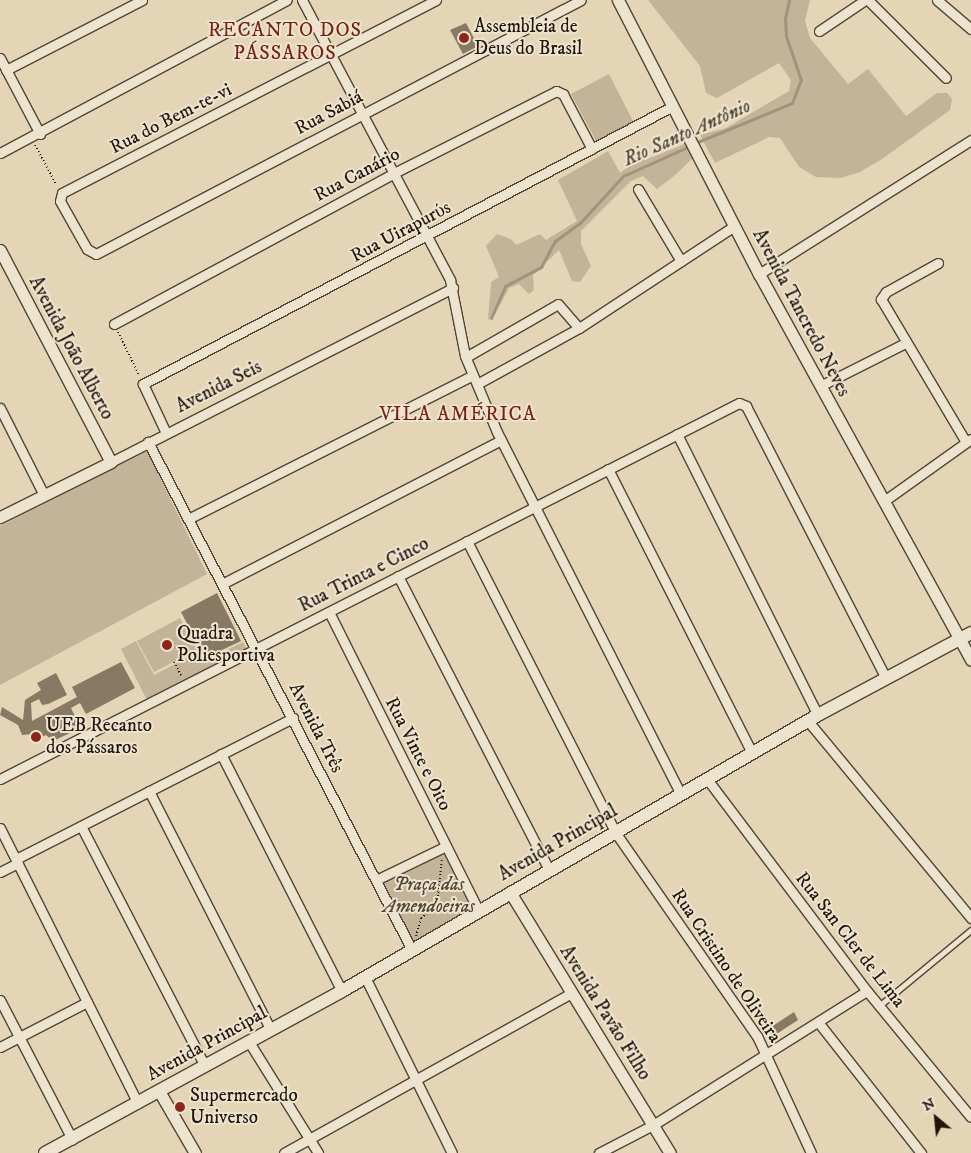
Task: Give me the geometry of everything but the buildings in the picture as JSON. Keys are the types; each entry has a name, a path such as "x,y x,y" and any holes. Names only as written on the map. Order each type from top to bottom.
{"main road":[{"name":"Avenida Principal","path":"45,1153 342,991 478,910 813,718 971,633"}],"street":[{"path":"6,70 142,0"},
{"path":"0,153 36,136 287,0"},
{"path":"302,0 428,237 453,288 466,357 501,440 681,794"},
{"name":"Rua do Bem-te-vi","path":"60,197 436,0"},
{"name":"Rua Sabiá","path":"60,197 91,253 581,0"},
{"name":"Avenida Tancredo Neves","path":"618,0 759,274 971,659"},
{"path":"818,31 866,0 946,78"},
{"path":"937,0 971,29"},
{"path":"0,58 36,136"},
{"name":"Rua Canário","path":"114,324 394,173 556,91 563,94 592,149"},
{"name":"Rua Uirapurύs","path":"143,384 428,237 673,106"},
{"path":"759,274 971,140"},
{"path":"638,189 681,261"},
{"path":"477,384 579,328 734,226"},
{"name":"Avenida João Alberto","path":"0,250 111,462"},
{"path":"884,501 969,441 905,343 882,296 938,263"},
{"name":"Avenida Seis","path":"0,518 453,288"},
{"path":"466,357 558,304 579,328"},
{"path":"820,386 905,343"},
{"path":"188,519 473,375"},
{"path":"143,384 166,433"},
{"name":"Rua Trinta e Cinco","path":"0,780 736,404 744,404 886,678"},
{"path":"0,408 44,495"},
{"path":"677,434 813,718 971,918"},
{"path":"222,584 501,440"},
{"name":"Avenida Três","path":"148,442 412,950"},
{"path":"608,469 752,753"},
{"name":"Rua Cristino de Oliveira","path":"467,541 615,832 757,1036 811,1153"},
{"path":"398,576 549,870"},
{"name":"Rua Vinte e Oito","path":"329,612 444,850 478,910"},
{"path":"0,872 81,826 293,718"},
{"path":"221,754 342,991"},
{"name":"Rua San Cler de Lima","path":"707,779 867,991 971,1117"},
{"path":"149,791 271,1030"},
{"path":"81,826 205,1066"},
{"path":"0,828 138,1103"},
{"path":"376,880 444,850"},
{"name":"Avenida Pavão Filho","path":"510,892 670,1153"},
{"path":"365,977 452,1153"},
{"path":"599,1153 653,1125 867,991"},
{"path":"284,1153 572,993"},
{"path":"0,1000 72,1139"},
{"path":"0,1047 87,1002"},
{"path":"818,1022 921,1153"},
{"path":"249,1042 318,1153"},
{"path":"159,1091 195,1153"}],"lane":[{"path":"879,1006 971,930"}],"path":[{"path":"36,136 60,197"},
{"path":"114,324 143,384"},
{"path":"174,662 186,684"},
{"path":"435,858 444,850"},
{"path":"444,850 448,862"},
{"path":"412,950 421,918 433,905 444,850"},
{"path":"395,905 392,896 403,904 415,902 478,910"}],"green space":[{"path":"648,0 810,0 805,21 810,38 848,84 868,69 906,116 937,93 947,93 952,99 950,110 882,159 860,172 841,178 816,177 799,167 780,138 769,137 715,163 700,135 726,128 789,91 791,80 779,63 717,98 706,93 700,66"},
{"path":"609,74 634,123 596,141 571,94"},
{"path":"687,143 695,156 674,176 657,189 643,176 631,181 581,231 581,244 591,266 580,282 572,281 559,250 533,275 534,290 529,294 519,284 509,288 494,316 488,320 491,282 499,277 486,246 497,234 511,239 516,245 540,234 546,240 577,221 558,180 608,151 620,173 641,157 645,160"},
{"path":"147,451 207,574 0,685 0,526"},
{"name":"Quadra Poliesportiva","path":"180,618 197,650 154,672 137,641"},
{"path":"136,641 154,675 200,651 205,661 243,642 246,648 147,700 121,649"},
{"name":"Praça das Amendoeiras","path":"445,847 477,910 412,948 377,881"}],"waterway":[{"name":"Rio Santo Antônio","path":"695,143 792,103 801,80 786,36 785,18 789,0"},
{"name":"Rio Santo Antônio","path":"491,318 505,286 541,267 555,241 580,223 623,176 690,146"}],"place":[{"name":"Assembleia de Deus do Brasil","path":"464,38"},
{"name":"Quadra Poliesportiva","path":"167,645"},
{"name":"UEB Recanto dos Pássaros","path":"36,737"},
{"name":"Supermercado Universo","path":"180,1107"}],"district":[{"name":"RECANTO DOS PÁSSAROS","path":"285,42"},
{"name":"VILA AMÉRICA","path":"458,414"}]}
